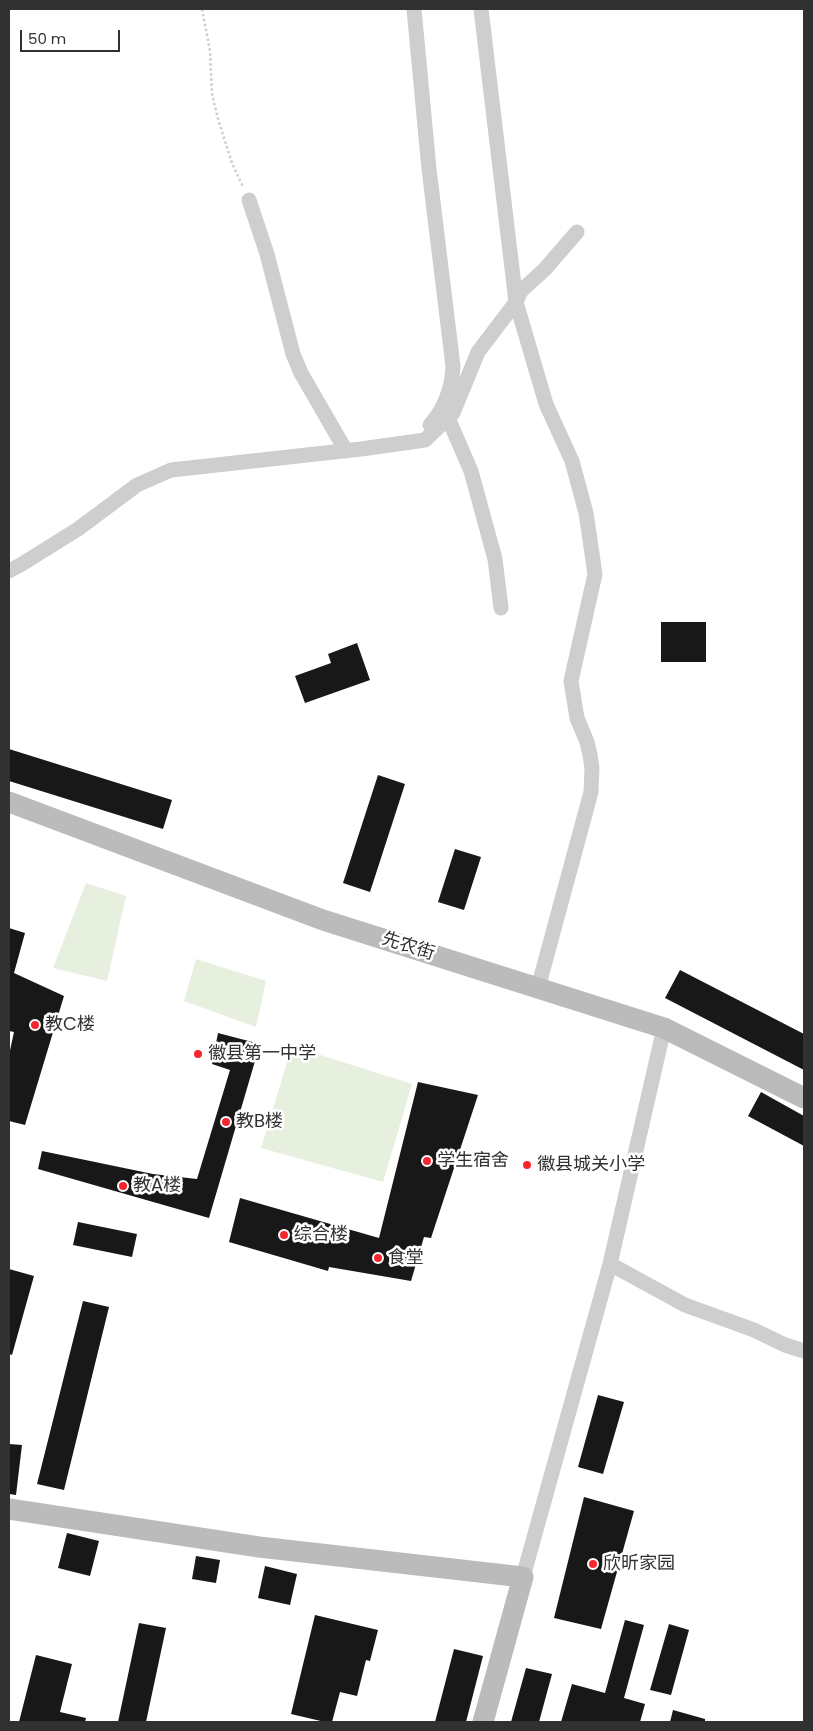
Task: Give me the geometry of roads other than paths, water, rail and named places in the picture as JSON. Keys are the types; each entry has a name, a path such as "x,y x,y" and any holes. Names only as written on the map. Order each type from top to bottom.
{"main road":[{"name":"先农街","path":"9,802 323,920 664,1028 804,1098"},
{"path":"9,1509 259,1547 523,1577 483,1722"}],"street":[{"path":"414,9 429,169 453,366 451,383 446,399 442,409 428,427 425,440"},
{"path":"481,9 516,302 546,404 572,461 586,513 595,574 571,681 576,718 587,742 590,755 591,792 538,988"},
{"path":"249,200 267,254 293,354 301,373 346,451"},
{"path":"9,571 78,529 137,486 171,470 346,451 425,440 453,413 478,352 516,302 521,292 545,269 577,232"},
{"path":"448,418 473,480 495,559 501,608"},
{"path":"523,1577 610,1264 664,1028"},
{"path":"610,1264 685,1305 754,1330 784,1345 804,1351"}],"place":[{"name":"教C楼","path":"35,1025"},
{"name":"徽县第一中学","path":"198,1054"},
{"name":"教B楼","path":"226,1122"},
{"name":"学生宿舍","path":"427,1161"},
{"name":"徽县城关小学","path":"527,1165"},
{"name":"教A楼","path":"123,1186"},
{"name":"综合楼","path":"284,1235"},
{"name":"食堂","path":"378,1258"},
{"name":"欣昕家园","path":"593,1564"}]}
